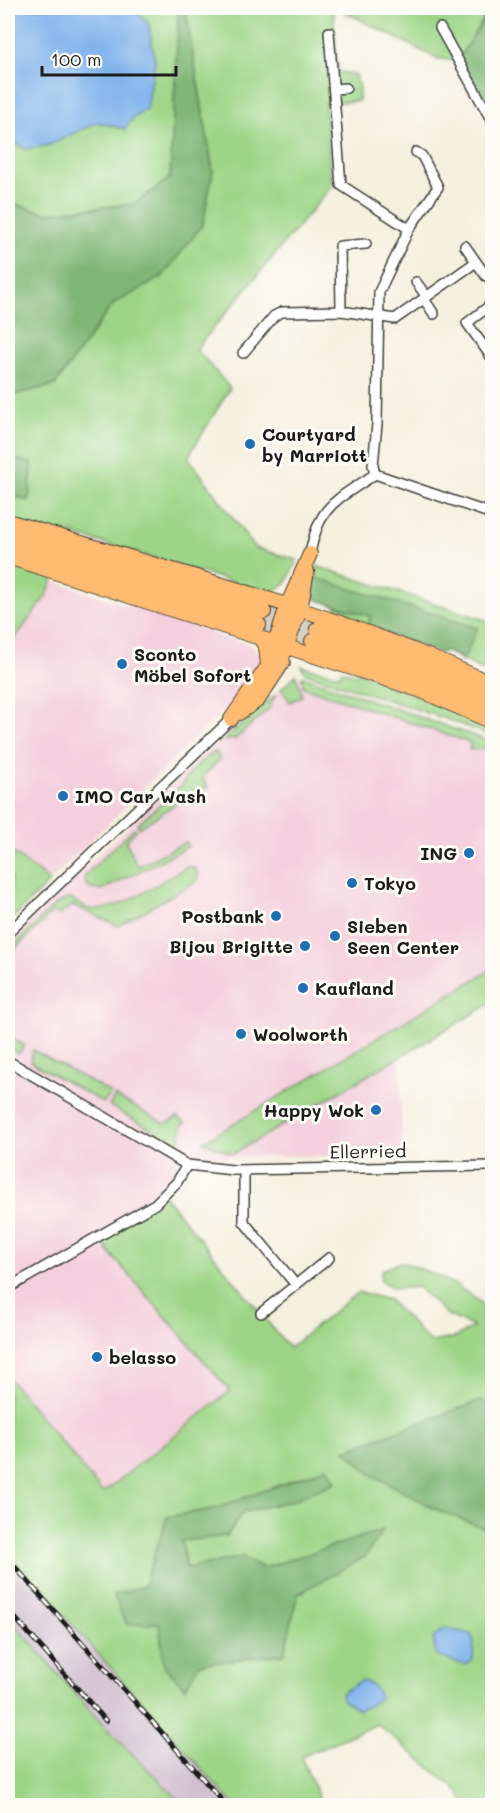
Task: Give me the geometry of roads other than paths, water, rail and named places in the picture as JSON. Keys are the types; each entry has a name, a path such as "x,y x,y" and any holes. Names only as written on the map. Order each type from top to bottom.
{"highway":[{"path":"8,521 264,619"},
{"path":"8,531 264,619"},
{"path":"8,545 264,619"},
{"path":"273,667 310,554"},
{"path":"8,557 264,619 289,621 314,614 436,658 492,684"},
{"path":"273,667 266,647 264,619 281,601 289,621 310,641 492,722"},
{"path":"310,641 376,662 492,708"},
{"path":"231,719 273,667 310,641 383,651 492,694"}],"street":[{"path":"440,28 492,122"},
{"path":"328,32 341,185 409,229"},
{"path":"334,89 346,88"},
{"path":"375,474 373,465 377,424 379,292 409,229 438,187 422,156 416,152"},
{"path":"341,311 340,246 366,244"},
{"path":"465,246 486,276"},
{"path":"243,353 274,316 282,312 341,311 395,319 476,262"},
{"path":"417,282 434,314"},
{"path":"492,304 467,323 492,358"},
{"path":"375,474 492,514"},
{"path":"310,554 315,528 322,514 331,504 375,474"},
{"path":"8,933 231,719"},
{"name":"Ellerried","path":"8,1061 187,1165 244,1170 492,1166"},
{"path":"8,1288 155,1203 177,1182 187,1165"},
{"path":"244,1170 244,1222 296,1285"},
{"path":"261,1313 329,1258"}],"water":[{"path":"8,8 133,8 148,22 155,61 147,109 133,118 125,129 98,122 49,145 26,149 8,139"},
{"path":"445,1628 470,1634 474,1640 473,1660 465,1665 436,1656 433,1638"},
{"path":"362,1680 374,1686 380,1697 369,1706 358,1710 343,1700 341,1693"}],"tunnel":[{"path":"264,612 317,629"},
{"path":"259,625 312,641"}],"railway":[{"path":"8,1559 227,1806"},
{"path":"8,1610 106,1721"}],"place":[{"name":"Courtyard by Marriott","path":"250,444"},
{"name":"Sconto Möbel Sofort","path":"122,664"},
{"name":"IMO Car Wash","path":"63,796"},
{"name":"ING","path":"469,853"},
{"name":"Tokyo","path":"352,883"},
{"name":"Postbank","path":"276,916"},
{"name":"Sieben Seen Center","path":"335,936"},
{"name":"Bijou Brigitte","path":"305,946"},
{"name":"Kaufland","path":"303,988"},
{"name":"Woolworth","path":"241,1034"},
{"name":"Happy Wok","path":"376,1110"},
{"name":"belasso","path":"97,1357"}]}
